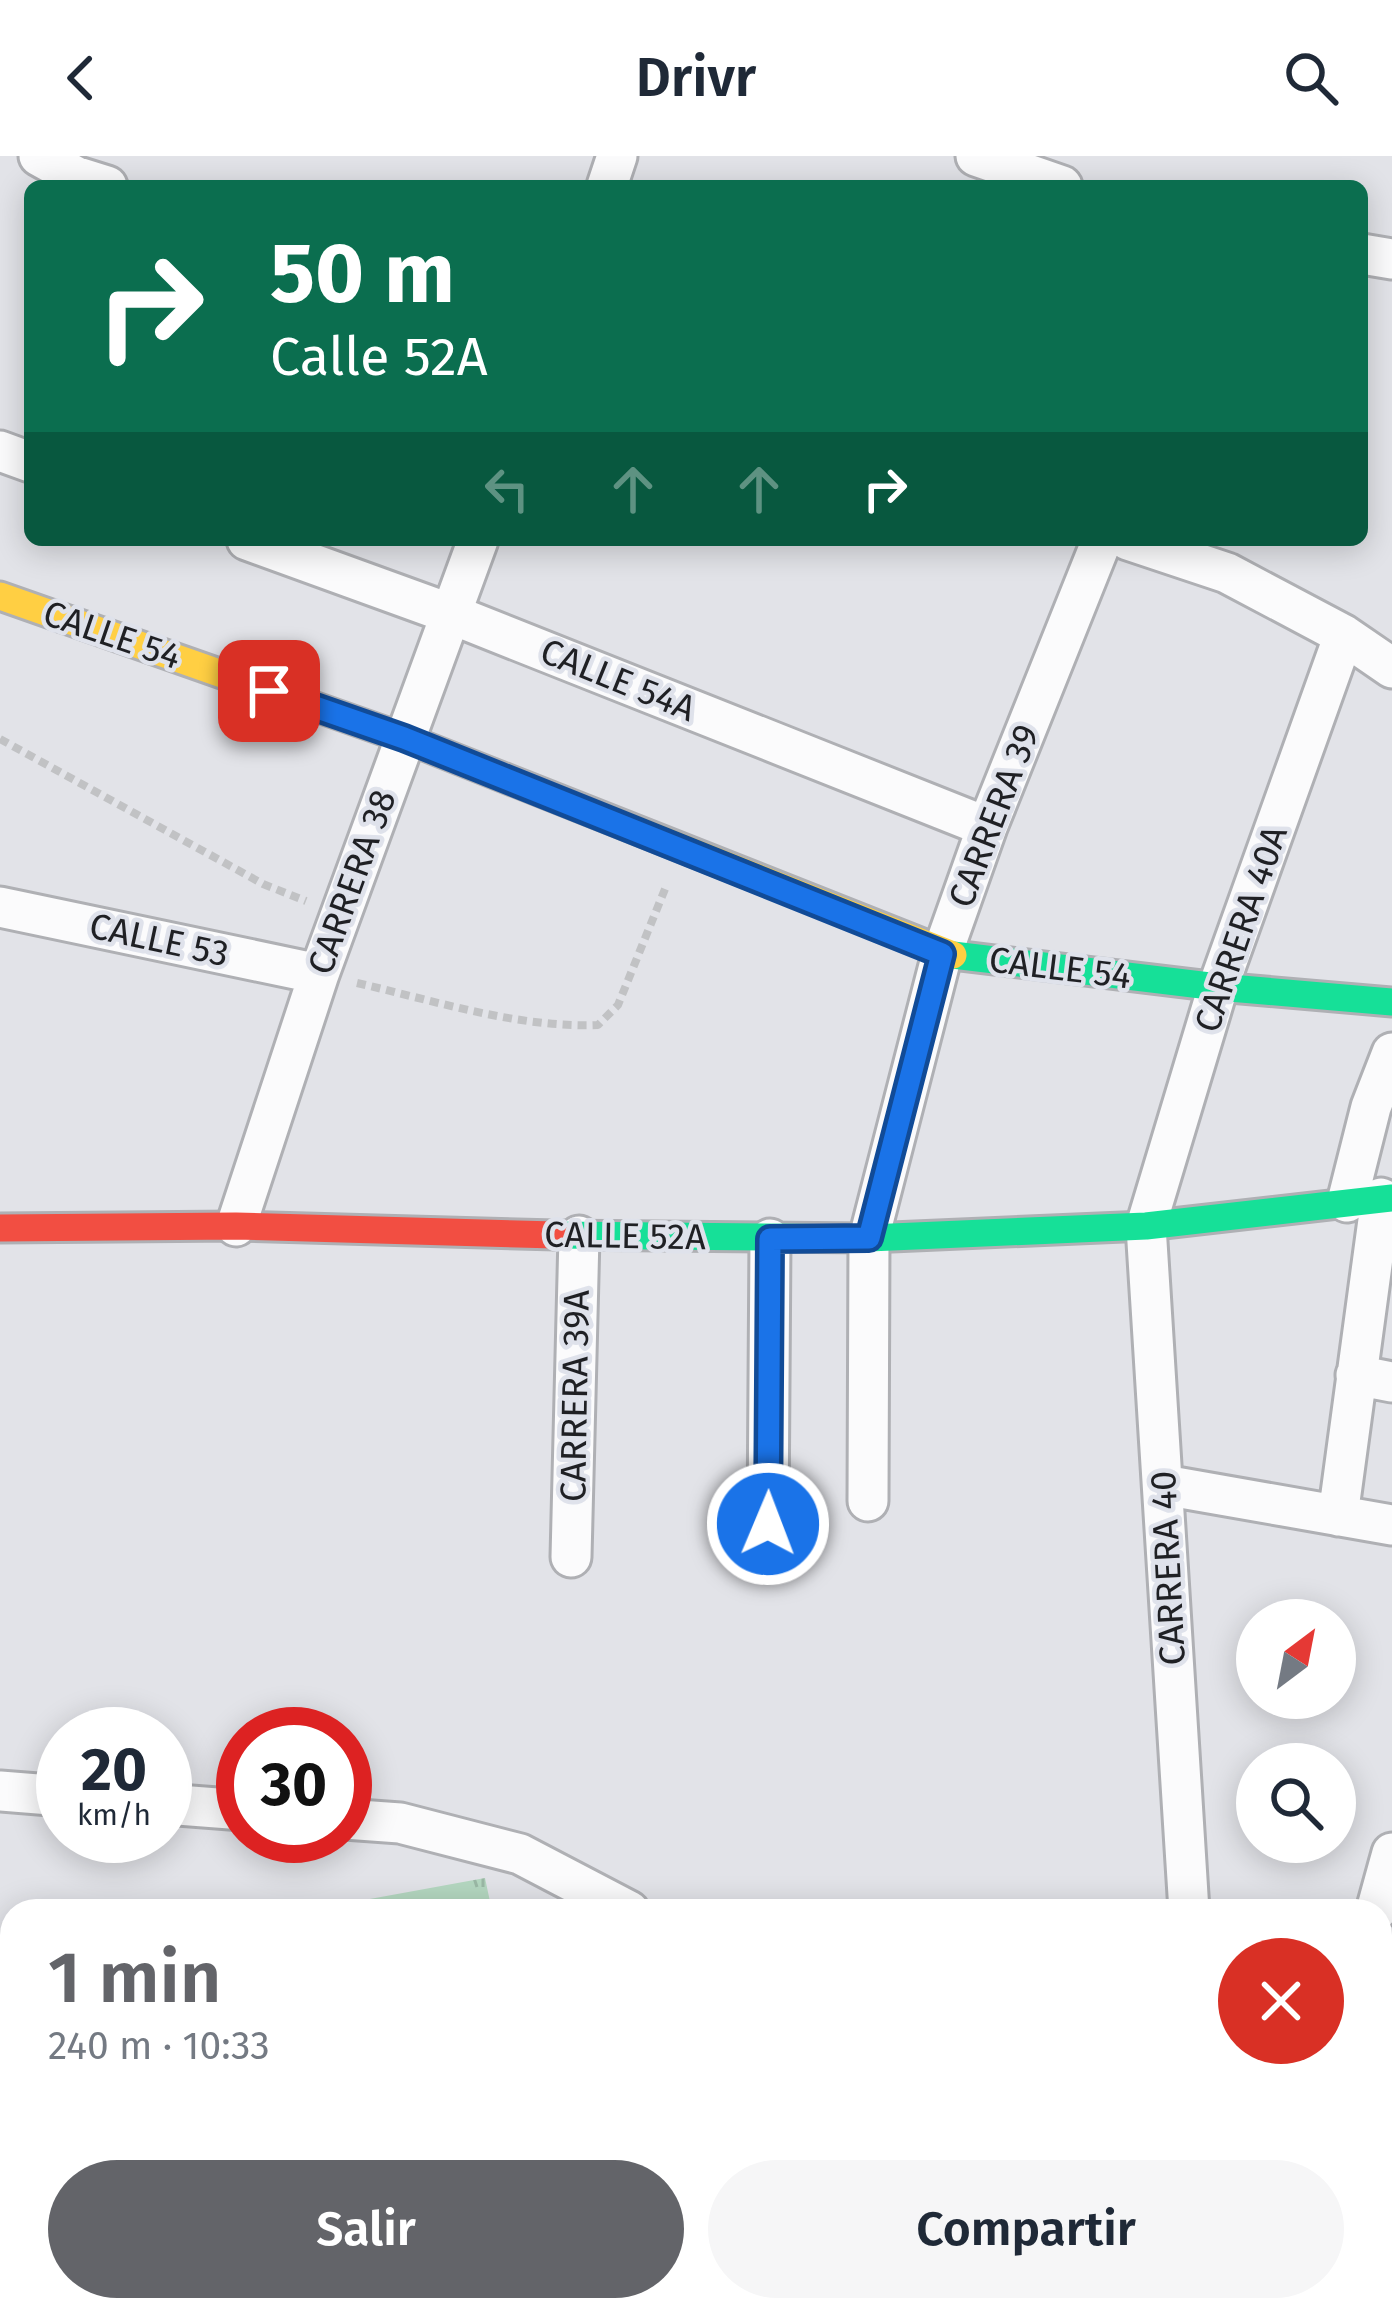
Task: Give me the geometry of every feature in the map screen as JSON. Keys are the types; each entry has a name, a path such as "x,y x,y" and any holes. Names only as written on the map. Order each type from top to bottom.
{"street":[{"path":"39,156 88,180"},
{"path":"976,156 1045,180"},
{"name":"CALLE 54A","path":"264,546 451,614 987,827"},
{"name":"CARRERA 38","path":"236,1226 319,974 476,546"},
{"name":"CARRERA 39","path":"869,1238 942,954 987,827 1100,546"},
{"path":"1146,546 1227,573 1344,635 1392,668"},
{"name":"CALLE 54","path":"0,596 404,738 942,954 1392,1002"},
{"name":"CARRERA 40A","path":"1146,1226 1218,987 1344,635"},
{"name":"CALLE 53","path":"0,907 319,974"},
{"path":"1337,1516 1374,1378 1372,1108 1392,1053"},
{"name":"CALLE 52A","path":"0,1228 236,1226 869,1238 1146,1226 1373,1199"},
{"name":"CARRERA 40","path":"1146,1226 1188,1899"},
{"name":"CARRERA 39A","path":"571,1557 579,1236"},
{"path":"868,1501 869,1238"},
{"path":"768,1524 770,1239"},
{"path":"1164,1485 1392,1525"},
{"path":"0,1791 36,1794"},
{"path":"372,1821 400,1823 520,1854 606,1899"},
{"path":"1379,1899 1392,1853"}],"path":[{"path":"0,739 263,884 340,915"},
{"path":"319,974 524,1021 598,1024 618,1005 680,848"}],"green space":[{"path":"485,1878 489,1899 370,1899"}],"traffic: fast":[{"path":"953,955 1218,987 1392,1002"},
{"path":"556,1235 869,1238 1146,1226 1392,1198"}],"traffic: slow":[{"path":"0,596 404,738 953,955"}],"traffic: jam":[{"path":"0,1228 236,1226 556,1235"}],"route":[{"path":"269,691 404,738 942,954 869,1238 770,1239 768,1524"}]}
